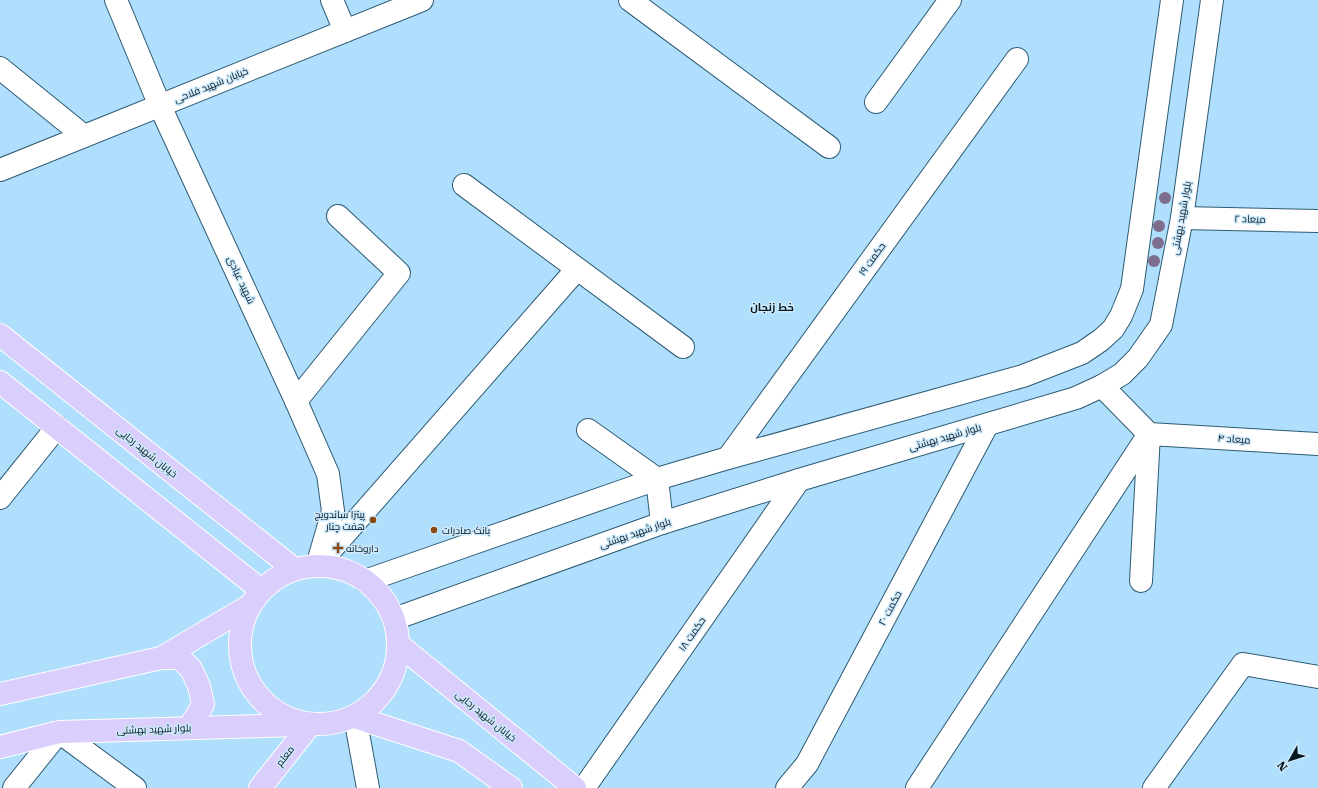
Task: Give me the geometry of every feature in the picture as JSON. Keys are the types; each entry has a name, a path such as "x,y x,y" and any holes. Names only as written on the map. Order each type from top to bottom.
{"main road":[{"name":"خیابان شهید رجایی","path":"0,335 294,569"},
{"path":"0,382 57,427 255,598"},
{"path":"160,658 255,598 276,578 294,569 317,566 342,569 365,581 382,598 394,619"},
{"path":"255,598 240,630 240,657 248,682 263,703 285,718 310,725"},
{"name":"بلوار شهید بهشتی","path":"0,747 59,732 333,724 355,717 373,704 387,687 396,666 398,644 394,619"},
{"name":"خیابان شهید رجایی","path":"398,644 575,788"},
{"path":"4,688 160,658 180,658 191,669 199,686 203,704 188,728"},
{"path":"355,717 459,751 511,788"},
{"name":"معلم","path":"260,788 310,725"}],"street":[{"name":"شهید عبادی","path":"116,0 160,106 296,401 328,474 333,511 317,566"},
{"path":"332,0 345,31"},
{"name":"خیابان شهید فلاحی","path":"0,170 422,0"},
{"path":"630,0 829,147"},
{"path":"876,102 950,0"},
{"path":"365,581 657,479 1023,376 1082,353 1101,340 1113,329 1121,316 1132,289 1172,0"},
{"name":"بلوار شهید بهشتی","path":"394,619 662,523 799,480 1076,398 1102,386 1122,374 1138,358 1161,325 1182,218 1212,0"},
{"name":"حکمت ۱۹","path":"728,458 1017,59"},
{"path":"0,68 84,136"},
{"path":"464,185 683,347"},
{"path":"296,401 399,273 338,216"},
{"name":"میعاد ۲","path":"1182,218 1318,221"},
{"path":"317,566 577,269"},
{"path":"1102,386 1149,434 1141,581"},
{"name":"حکمت ۲۰","path":"788,788 807,764 987,425"},
{"path":"0,498 57,427"},
{"path":"588,430 657,479 662,523"},
{"path":"917,788 1149,434"},
{"name":"میعاد ۴","path":"1149,434 1318,444"},
{"name":"حکمت ۱۸","path":"584,788 799,480"},
{"path":"1154,788 1243,664 1318,677"},
{"path":"355,717 368,788"},
{"path":"14,788 59,732 135,788"}],"place":[{"name":"پیتزا ساندویچ هفت چنار","path":"373,520"},
{"name":"بانک صادرات","path":"434,530"},
{"name":"داروخانه","path":"338,548"}],"district":[{"name":"خط زنجان","path":"772,307"}]}
